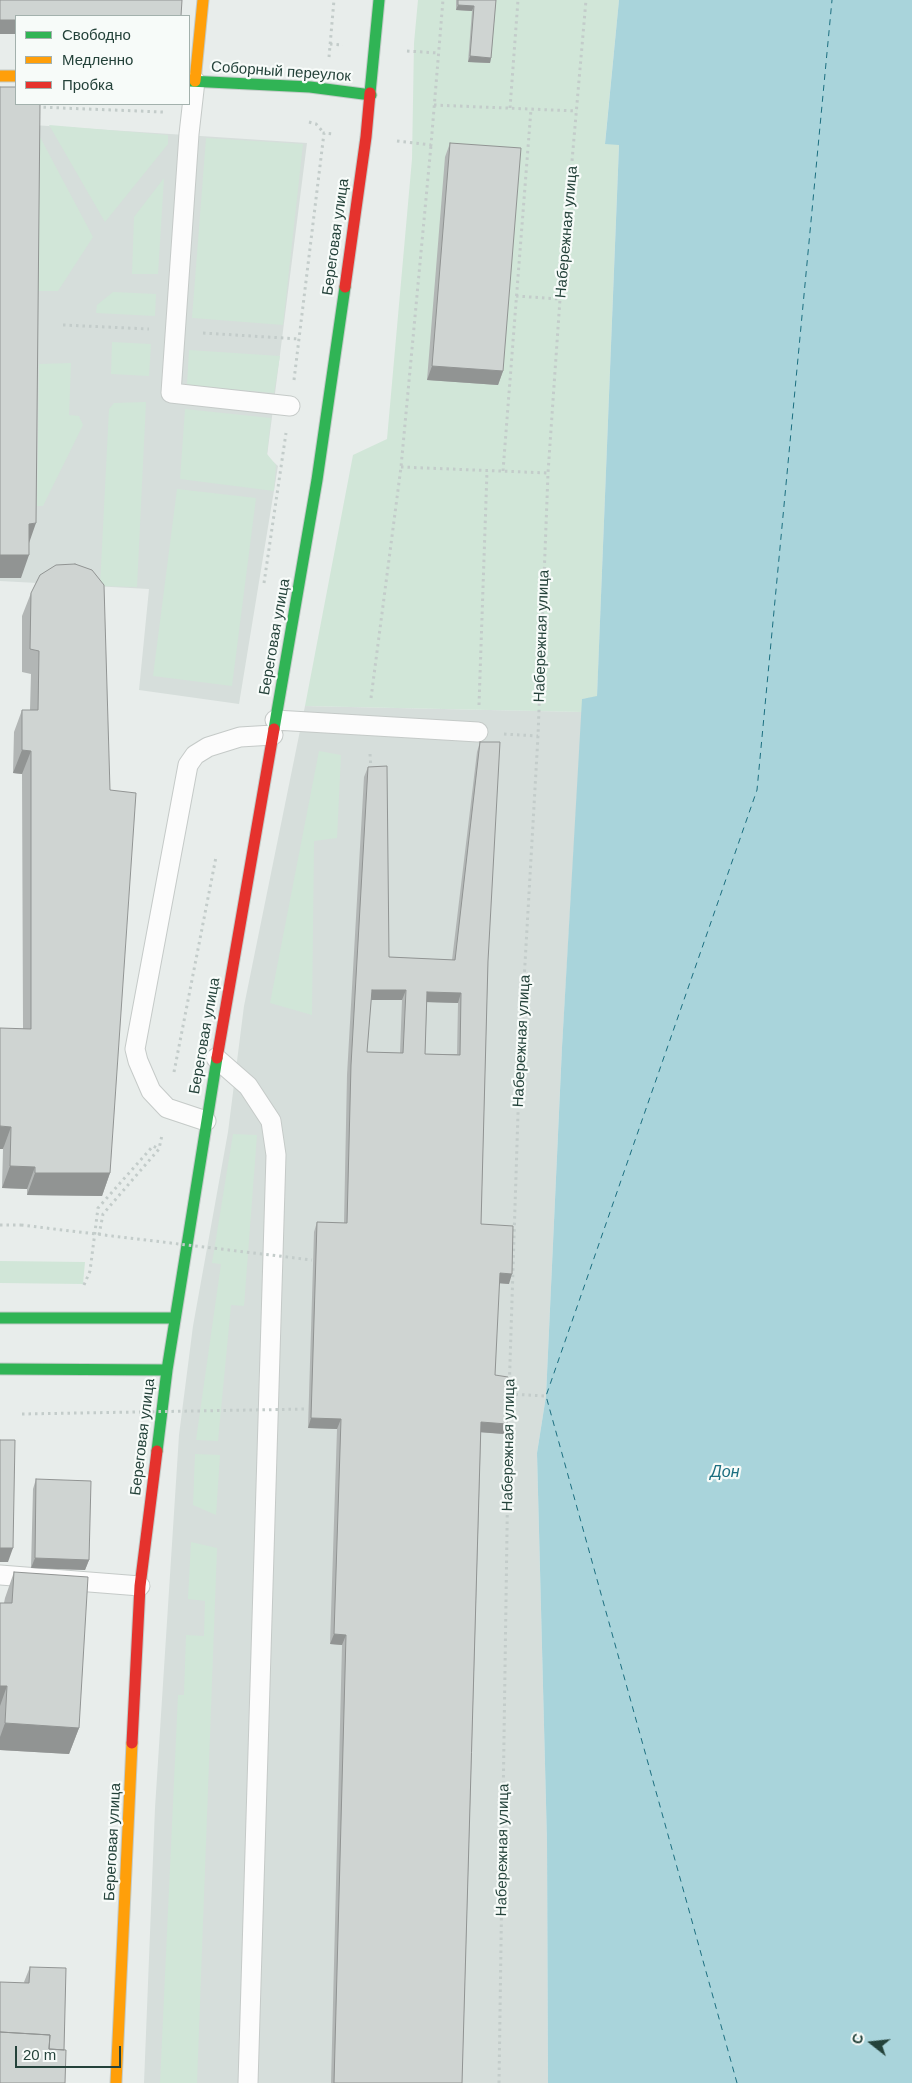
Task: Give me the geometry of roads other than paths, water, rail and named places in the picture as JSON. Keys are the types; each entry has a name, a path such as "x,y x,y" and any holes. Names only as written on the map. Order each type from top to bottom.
{"street":[{"path":"192,81 203,0"},
{"name":"Береговая улица","path":"116,2083 140,1586 167,1370 216,1058 317,480 366,137 379,0"},
{"path":"0,76 15,76"},
{"name":"Соборный переулок","path":"192,81 310,87 371,95"},
{"path":"0,1318 174,1318"},
{"path":"0,1369 167,1370"}],"lane":[{"path":"192,81 171,393 290,406"},
{"path":"206,1121 167,1108 151,1091 138,1062 135,1049 188,766 195,755 208,747 274,728 367,726 478,732"},
{"path":"216,1058 248,1086 271,1121 276,1156 248,2083"},
{"path":"0,1575 140,1586"}],"water":[{"name":"Дон","path":"619,0 912,0 912,2083 548,2083 547,1842 537,1453 546,1396 562,1047 582,699 597,696 619,145 605,144"}]}
